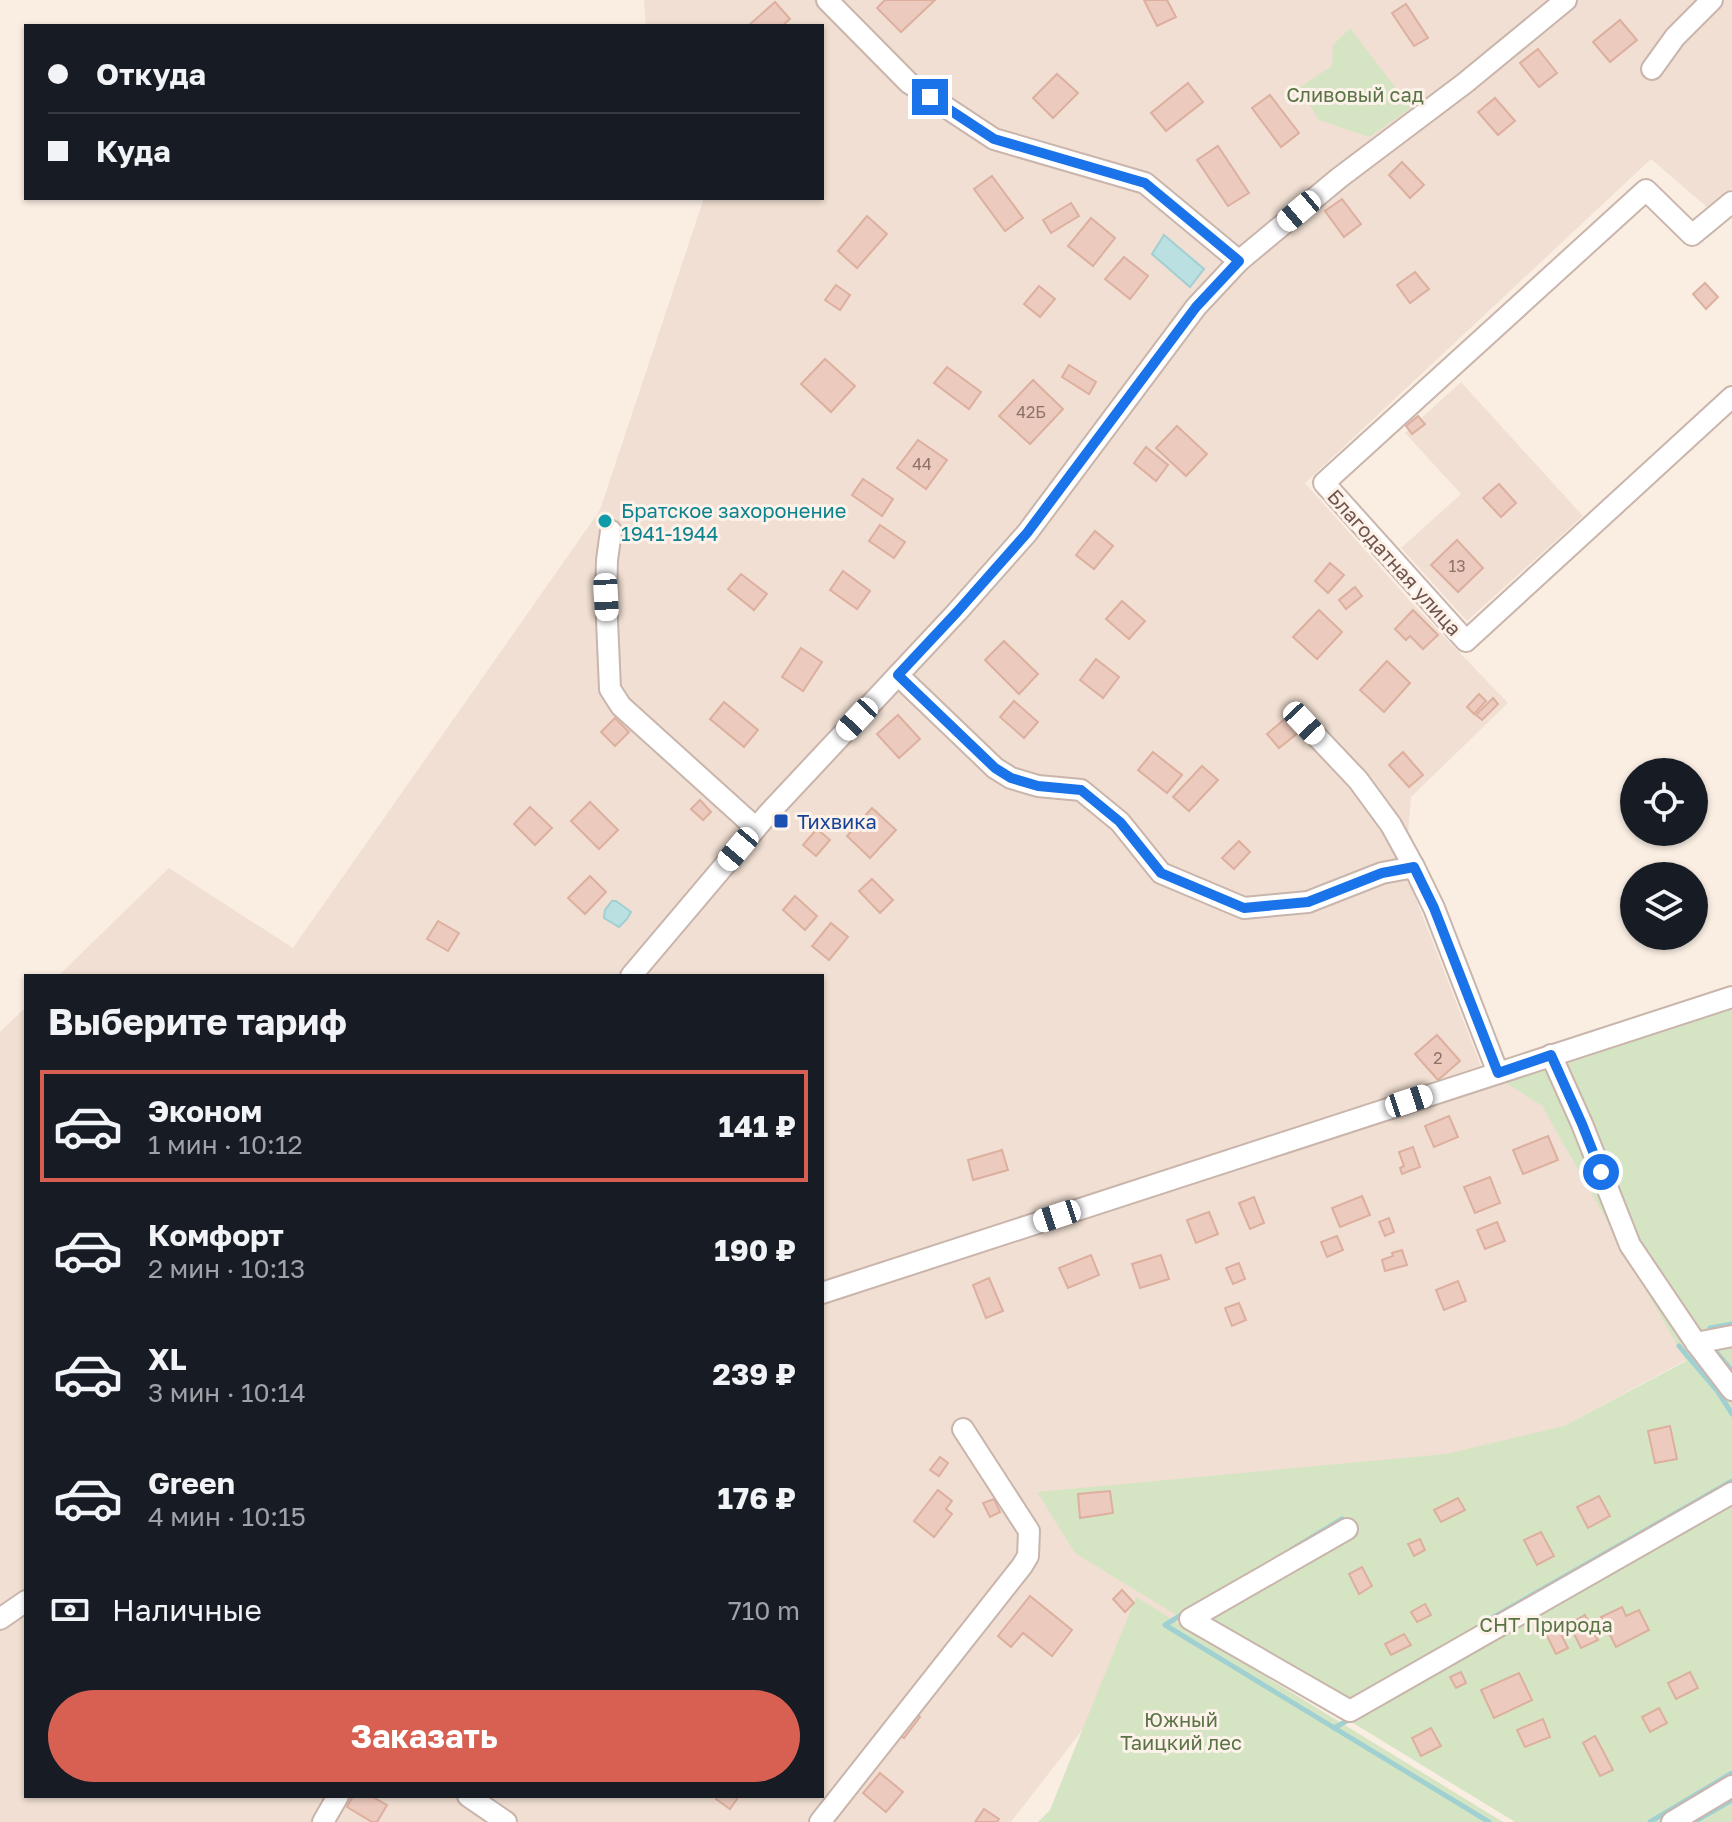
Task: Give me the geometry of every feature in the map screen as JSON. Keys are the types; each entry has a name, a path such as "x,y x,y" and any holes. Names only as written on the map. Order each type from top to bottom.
{"street":[{"path":"827,0 909,83 994,139 1145,183 1239,261"},
{"path":"633,974 756,828 1027,533 1196,307 1239,261 1339,178 1465,83 1566,0"},
{"path":"1652,69 1675,37 1712,0"},
{"name":"Благодатная улица","path":"1732,202 1692,235 1646,190 1324,483 1466,641 1732,397"},
{"path":"611,531 606,597 610,689 621,706 756,828"},
{"path":"898,675 995,768 1011,778 1038,786 1081,790 1120,822 1161,873 1244,908 1308,902 1382,873 1414,867"},
{"path":"1304,723 1358,780 1391,825 1434,908 1498,1073"},
{"path":"824,1292 1732,997"},
{"path":"1551,1055 1630,1245 1696,1343 1732,1390"},
{"path":"1696,1343 1732,1336"},
{"path":"820,1822 1028,1556 1029,1531 963,1429"},
{"path":"1347,1529 1190,1619 1350,1711 1732,1493"},
{"path":"0,1619 24,1602"},
{"path":"1672,1822 1732,1786"},
{"path":"323,1822 337,1798"},
{"path":"471,1798 506,1822"}],"shaded area":[{"path":"644,0 1732,0 1732,188 1708,208 1651,159 1305,483 1413,604 1508,703 1411,797 1405,871 1481,1066 1542,1106 1686,1360 1564,1426 1249,1614 1152,1640 1011,1822 0,1822 0,1032 24,1009 24,1798 824,1798 824,974 60,974 169,868 293,948 600,510 703,200 824,200 824,24 646,24"},
{"path":"1461,382 1583,516 1467,621 1401,548 1461,494 1405,433"}],"green space":[{"name":"Сливовый сад","path":"1350,28 1411,108 1369,137 1319,120 1299,88 1332,66 1333,45"},
{"name":"СНТ Природа","path":"1732,994 1732,1822 1515,1822 1075,1553 1037,1492 1446,1454 1564,1426 1686,1361 1542,1106 1481,1067"},
{"name":"Южный Таицкий лес","path":"1136,1597 1503,1822 1038,1822 1050,1810"}],"water":[{"path":"1164,235 1204,269 1190,287 1152,254"},
{"path":"612,901 631,912 619,927 604,918 605,910"}],"building":[{"path":"885,0 935,0 901,32 877,8"},
{"path":"1144,0 1167,0 1176,17 1157,26"},
{"path":"775,2 790,19 784,24 750,24"},
{"path":"1406,4 1428,38 1414,46 1392,13"},
{"path":"1620,20 1637,40 1610,62 1593,42"},
{"path":"1538,49 1557,73 1539,87 1520,63"},
{"path":"1057,74 1078,93 1053,118 1033,98"},
{"path":"1188,83 1203,102 1166,131 1151,113"},
{"path":"1270,95 1299,133 1281,147 1252,108"},
{"path":"1495,98 1515,121 1498,135 1478,112"},
{"path":"1218,146 1249,193 1228,206 1197,160"},
{"path":"1402,162 1424,185 1410,198 1389,175"},
{"path":"992,176 1023,218 1005,231 974,189"},
{"path":"1342,199 1361,224 1344,237 1325,211"},
{"path":"1071,203 1079,216 1051,233 1043,220"},
{"path":"867,216 887,234 857,268 838,251"},
{"path":"1091,218 1115,238 1093,266 1068,246"},
{"path":"1124,257 1148,276 1130,299 1105,279"},
{"path":"1415,272 1429,289 1410,303 1397,285"},
{"path":"1705,283 1718,297 1706,309 1693,294"},
{"path":"836,285 850,295 840,310 825,300"},
{"path":"1039,286 1055,299 1040,317 1024,304"},
{"path":"825,359 855,386 831,412 801,384"},
{"path":"1069,365 1096,382 1089,394 1062,377"},
{"path":"947,367 981,392 969,409 934,383"},
{"path":"1033,380 1063,409 1030,444 999,416"},
{"path":"1418,416 1425,424 1412,434 1406,426"},
{"path":"1177,426 1207,454 1186,476 1156,448"},
{"path":"918,440 947,460 926,489 897,468"},
{"path":"1146,447 1168,465 1156,481 1134,463"},
{"path":"863,479 893,499 882,516 852,495"},
{"path":"1499,484 1516,503 1501,517 1483,498"},
{"path":"880,525 905,542 894,558 869,541"},
{"path":"1095,531 1113,546 1094,569 1076,555"},
{"path":"1457,540 1483,568 1458,592 1431,565"},
{"path":"1330,563 1344,575 1328,593 1315,581"},
{"path":"843,571 870,591 857,609 830,590"},
{"path":"741,574 767,594 754,610 728,589"},
{"path":"1355,587 1362,596 1346,609 1339,600"},
{"path":"1122,601 1145,621 1129,639 1106,619"},
{"path":"1319,610 1342,632 1317,659 1293,637"},
{"path":"1413,610 1438,635 1423,649 1410,636 1406,640 1395,629"},
{"path":"1004,641 1038,674 1019,694 985,660"},
{"path":"801,648 822,662 803,691 782,677"},
{"path":"1096,659 1119,677 1103,698 1080,680"},
{"path":"1387,661 1410,683 1384,712 1360,690"},
{"path":"1479,694 1486,701 1474,714 1467,707"},
{"path":"1493,698 1498,704 1482,720 1476,715"},
{"path":"1014,701 1038,722 1024,738 1000,717"},
{"path":"724,702 758,730 744,747 710,719"},
{"path":"898,715 920,739 899,758 877,734"},
{"path":"1287,717 1299,732 1279,748 1267,734"},
{"path":"615,718 629,732 615,746 601,732"},
{"path":"1153,752 1182,775 1167,793 1138,770"},
{"path":"1403,752 1423,775 1409,787 1389,765"},
{"path":"1202,766 1218,780 1189,811 1173,797"},
{"path":"700,800 711,812 703,820 691,809"},
{"path":"590,802 618,830 599,849 571,821"},
{"path":"530,807 552,828 535,845 514,824"},
{"path":"872,808 896,830 870,858 847,836"},
{"path":"817,829 830,840 816,856 803,845"},
{"path":"1239,841 1250,852 1234,869 1222,858"},
{"path":"590,876 606,892 585,914 568,898"},
{"path":"872,879 893,900 880,913 859,891"},
{"path":"795,896 817,916 805,930 783,910"},
{"path":"438,921 459,933 448,951 427,939"},
{"path":"831,923 848,937 829,960 812,946"},
{"path":"1437,1035 1460,1061 1438,1080 1415,1054"},
{"path":"1449,1116 1458,1137 1434,1147 1425,1126"},
{"path":"1548,1136 1558,1160 1523,1174 1513,1150"},
{"path":"1413,1147 1420,1167 1402,1174 1400,1168 1404,1166 1399,1152"},
{"path":"1002,1150 1008,1170 973,1180 968,1160"},
{"path":"1490,1177 1500,1203 1475,1213 1464,1187"},
{"path":"1362,1196 1370,1215 1340,1227 1332,1208"},
{"path":"1254,1197 1264,1223 1250,1229 1239,1203"},
{"path":"1209,1212 1218,1234 1196,1243 1187,1220"},
{"path":"1389,1218 1394,1232 1385,1236 1379,1222"},
{"path":"1497,1222 1505,1241 1485,1249 1477,1230"},
{"path":"1337,1236 1343,1250 1327,1257 1321,1242"},
{"path":"1402,1250 1407,1265 1385,1271 1382,1260"},
{"path":"1091,1255 1099,1275 1068,1288 1059,1268"},
{"path":"1161,1255 1169,1279 1140,1288 1132,1264"},
{"path":"1239,1263 1245,1279 1233,1284 1226,1268"},
{"path":"989,1278 1003,1311 986,1318 973,1285"},
{"path":"1458,1281 1466,1301 1444,1310 1436,1290"},
{"path":"1239,1303 1246,1320 1232,1326 1225,1308"},
{"path":"1670,1426 1677,1459 1655,1463 1648,1431"},
{"path":"940,1457 948,1463 939,1476 930,1470"},
{"path":"938,1490 952,1501 946,1509 952,1514 934,1537 914,1521"},
{"path":"1110,1491 1113,1513 1080,1518 1078,1494"},
{"path":"1599,1496 1610,1516 1588,1528 1577,1507"},
{"path":"1458,1498 1465,1510 1441,1522 1434,1510"},
{"path":"994,1499 1000,1512 990,1517 983,1503"},
{"path":"1541,1532 1554,1556 1537,1565 1524,1540"},
{"path":"1420,1539 1425,1550 1414,1556 1408,1544"},
{"path":"1362,1567 1372,1586 1359,1594 1349,1574"},
{"path":"1122,1590 1134,1603 1125,1612 1113,1599"},
{"path":"1030,1596 1072,1630 1052,1656 1023,1633 1011,1647 998,1636"},
{"path":"1425,1604 1431,1615 1417,1622 1411,1612"},
{"path":"1622,1607 1626,1616 1639,1610 1649,1630 1616,1647 1601,1617"},
{"path":"1585,1615 1598,1640 1581,1648 1569,1624"},
{"path":"1556,1624 1568,1648 1556,1654 1544,1630"},
{"path":"1404,1634 1411,1645 1391,1655 1385,1644"},
{"path":"1461,1672 1466,1683 1456,1688 1450,1677"},
{"path":"1690,1672 1698,1688 1676,1699 1668,1683"},
{"path":"1519,1673 1532,1700 1494,1718 1481,1690"},
{"path":"1659,1708 1667,1723 1650,1732 1642,1717"},
{"path":"912,1710 920,1717 904,1738 895,1731"},
{"path":"1543,1719 1550,1737 1525,1747 1517,1730"},
{"path":"1431,1728 1441,1746 1421,1756 1412,1738"},
{"path":"1595,1736 1613,1770 1600,1776 1583,1743"},
{"path":"880,1773 903,1792 886,1812 863,1793"},
{"path":"352,1798 375,1798 387,1805 377,1822 347,1807"},
{"path":"717,1798 738,1798 730,1809"},
{"path":"984,1809 999,1819 997,1822 975,1822"}],"waterway":[{"path":"1710,1328 1732,1324"},
{"path":"1679,1346 1718,1392 1732,1414"},
{"path":"1712,1347 1732,1371"},
{"path":"1485,1622 1732,1481"},
{"path":"1291,1550 1342,1519"},
{"path":"1186,1612 1165,1625 1489,1822"},
{"path":"1334,1728 1352,1718"},
{"path":"1650,1822 1732,1773"},
{"path":"1694,1822 1732,1800"}],"place":[{"name":"Братское захоронение 1941-1944","path":"605,521"},
{"name":"Тихвика","path":"781,821"}],"route":[{"path":"930,97 994,139 1145,183 1239,261 1196,307 1027,533 898,675 995,768 1011,778 1038,786 1081,790 1120,822 1161,873 1244,908 1308,902 1382,873 1414,867 1434,908 1498,1073 1551,1055 1601,1172"}]}
